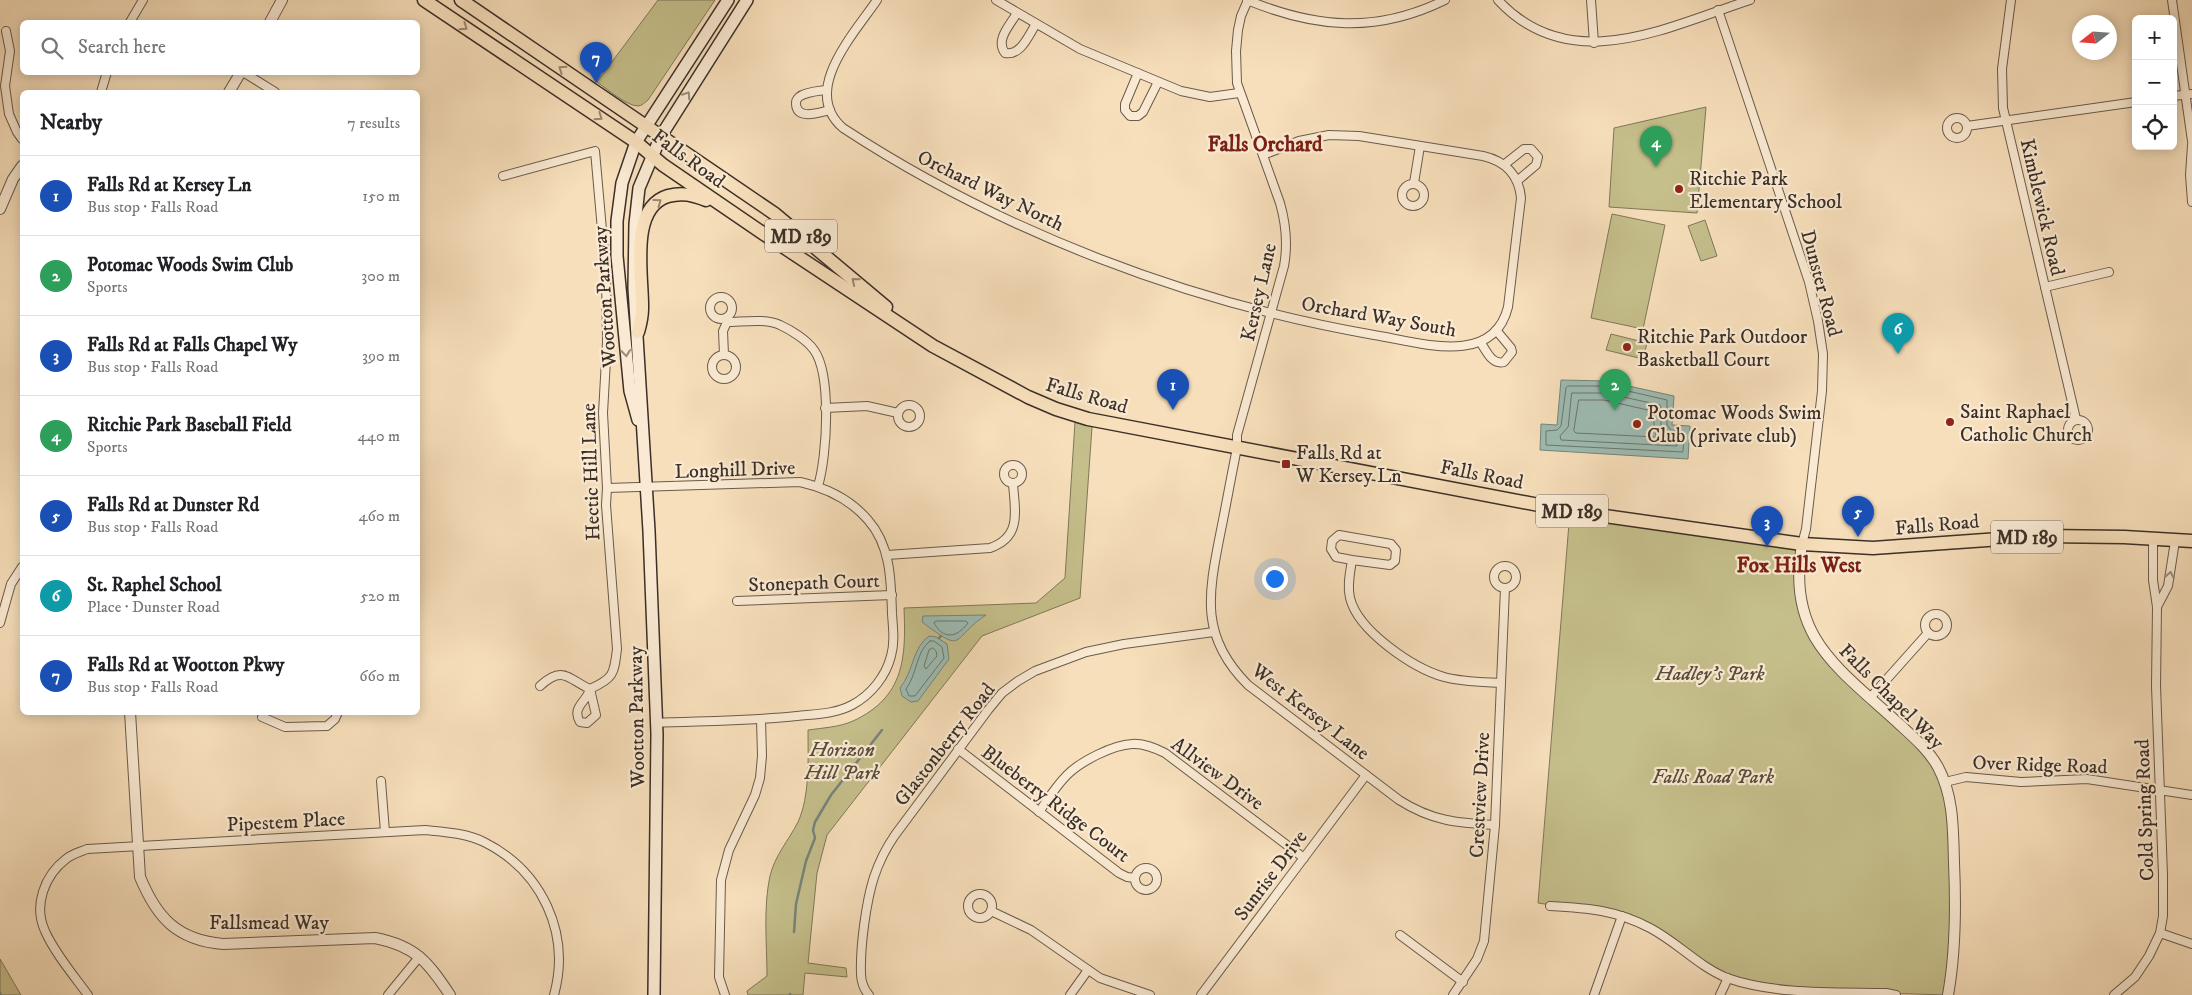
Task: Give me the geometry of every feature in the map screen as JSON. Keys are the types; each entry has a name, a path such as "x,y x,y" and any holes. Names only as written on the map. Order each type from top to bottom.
{"main road":[{"name":"Falls Road","path":"424,0 636,142 651,156 735,214 932,346 995,380 1056,409 1088,419 1570,510 1802,544 1873,548 2044,536 2124,537 2192,541"},
{"name":"Falls Road","path":"461,0 775,214 932,346"},
{"name":"Wootton Parkway","path":"643,438 630,391 617,256 617,221 622,183 636,142 728,0"},
{"name":"Wootton Parkway","path":"654,995 656,723 646,488 634,288 635,232 639,188 661,136 747,0"},
{"path":"638,332 642,311 643,229 647,212 652,206 666,197 685,193 695,195 735,214"}],"street":[{"path":"131,20 143,0"},
{"path":"271,20 280,5 286,0"},
{"name":"Orchard Way North","path":"877,0 834,63 826,90 830,110 836,122 850,133 928,178 994,212 1061,242 1139,273 1271,314"},
{"path":"996,0 1080,49 1158,82 1201,97 1218,97 1239,93"},
{"path":"1248,0 1287,16 1344,24 1383,21 1445,0"},
{"name":"Kersey Lane","path":"1237,448 1237,435 1284,266 1286,234 1280,203 1239,93 1236,51 1241,16 1248,0"},
{"path":"1498,0 1516,16 1535,28 1566,39 1594,43 1624,40 1750,0"},
{"path":"1591,0 1594,43"},
{"name":"Kimblewick Road","path":"2011,0 2001,82 2006,121 2076,419"},
{"path":"2172,0 2189,94 2192,140"},
{"name":"Dunster Road","path":"1718,10 1809,282 1818,322 1823,354 1822,391 1802,544"},
{"path":"1018,13 1001,41 1000,48 1005,54 1012,55 1018,52 1036,24"},
{"path":"6,32 10,50 4,86 9,114 20,136"},
{"path":"1138,73 1125,104 1125,110 1130,116 1138,116 1143,112 1158,82"},
{"path":"102,90 105,75"},
{"path":"230,90 240,75"},
{"path":"247,75 272,90"},
{"path":"826,90 800,96 796,107 807,115 830,110"},
{"path":"1967,126 2132,103"},
{"path":"1262,155 1299,142 1329,135 1359,136 1483,156 1499,160 1505,164 1524,149 1531,149 1538,157 1536,165 1517,181"},
{"path":"2192,145 2190,175 2192,202"},
{"path":"1414,183 1420,146"},
{"name":"Hectic Hill Lane","path":"504,176 596,151 606,275 607,342 602,413 607,488 606,505 617,649 614,672 604,683 590,689 564,674 556,675 540,686"},
{"name":"Orchard Way South","path":"1271,314 1339,329 1437,346 1463,347 1481,342 1502,323 1508,307 1520,205 1520,190 1517,181 1505,164"},
{"path":"0,209 13,179 20,169"},
{"path":"2044,286 2109,272"},
{"path":"724,355 722,331 726,320 780,325 814,350 822,366 825,408 825,454 818,486"},
{"name":"Orchard Way South","path":"1481,342 1494,361 1499,364 1504,362 1512,352 1511,348 1496,330"},
{"path":"825,408 867,406 898,413"},
{"name":"West Kersey Lane","path":"1237,448 1212,578 1210,604 1214,632 1228,662 1248,685 1417,812 1451,822 1495,825"},
{"name":"Longhill Drive","path":"607,488 646,488 785,481 818,486 842,497 863,515 869,521 887,555 892,595 894,639 891,656 883,676 869,693 852,705 833,712 761,720 656,723"},
{"path":"887,555 990,548 999,545 1011,533 1015,521 1013,484"},
{"path":"1339,535 1392,544 1397,553 1395,561 1386,566 1352,560 1336,557 1332,553 1330,545 1334,537 1339,535"},
{"name":"Cold Spring Road","path":"2114,995 2135,977 2143,967 2160,933 2164,903 2156,670 2158,607 2153,580 2153,539"},
{"name":"Cold Spring Road","path":"2158,607 2168,586 2176,541"},
{"name":"Falls Chapel Way","path":"1802,544 1799,562 1799,592 1808,626 1828,658 1928,751 1945,782 1953,823 1956,920 1955,946 1948,995"},
{"path":"1352,560 1348,585 1350,598 1358,618 1367,628 1406,658 1432,672 1456,680 1501,683"},
{"path":"0,623 11,584 20,569"},
{"name":"Crestview Drive","path":"1454,995 1478,959 1484,941 1495,825 1505,588"},
{"name":"Stonepath Court","path":"737,601 892,595"},
{"name":"Glastonberry Road","path":"869,995 865,991 861,976 869,897 880,860 895,835 958,749 1002,694 1018,681 1035,671 1078,654 1104,647 1214,632"},
{"path":"1870,698 1928,633"},
{"name":"Fallsmead Way","path":"130,715 140,877 150,901 158,913 178,931 207,943 223,944 375,938 396,942 420,956 431,967 450,995"},
{"path":"262,717 285,727 327,726 336,719 337,715"},
{"path":"725,995 719,977 721,880 729,850 755,795 760,778 762,756 761,720"},
{"name":"Allview Drive","path":"1039,812 1058,784 1076,767 1120,746 1145,745 1165,753 1304,858"},
{"name":"Blueberry Ridge Court","path":"958,749 1119,873 1127,877 1136,878"},
{"name":"Sunrise Drive","path":"1201,995 1366,775"},
{"name":"Over Ridge Road","path":"1945,782 1966,777 2021,782 2087,780 2192,795"},
{"path":"381,782 385,832"},
{"name":"Pipestem Place","path":"88,995 45,931 40,915 44,887 54,871 67,858 87,848 425,830 454,833 483,841 511,859 528,876 548,906 556,928 560,952 559,973 554,995"},
{"path":"1550,906 1596,909 1622,916 1651,928 1715,972 1728,978 1774,990 1886,993 1896,995"},
{"path":"991,911 1031,930 1100,978 1150,995"},
{"path":"1594,995 1622,916"},
{"path":"2160,933 2192,944"},
{"path":"1400,935 1463,982"},
{"path":"388,995 420,956"},
{"path":"1070,995 1088,970"},
{"path":"1720,995 1728,978"}],"green space":[{"path":"658,0 715,0 648,100 638,106 633,105 617,97 597,82"},
{"path":"1706,107 1697,213 1609,207 1614,128"},
{"path":"1612,214 1665,225 1643,329 1591,318"},
{"path":"1705,220 1717,256 1701,261 1688,226"},
{"name":"Ritchie Park Outdoor Basketball Court","path":"1611,334 1647,343 1643,359 1606,350"},
{"name":"Horizon Hill Park","path":"1075,422 1092,427 1080,598 982,636 827,835 817,873 808,963 846,968 847,977 805,973 803,995 748,995 747,991 767,976 766,913 770,876 775,861 798,822 805,801 808,777 808,730 831,727 853,721 870,711 893,688 899,674 902,659 905,626 904,608 1036,603 1065,578"},
{"name":"Falls Road Park","path":"1570,511 1802,544 1798,582 1822,651 1937,765 1953,823 1948,995 1774,990 1728,978 1651,928 1622,916 1538,903"},
{"path":"0,959 21,995 0,995"}],"water":[{"path":"1561,380 1606,381 1674,396 1672,425 1690,426 1688,459 1540,450 1541,424 1557,425"},
{"path":"986,615 957,640 952,641 922,622 923,616"},
{"path":"929,636 936,637 947,644 949,659 918,701 911,702 902,696 900,688 905,681 919,647"}],"waterway":[{"path":"794,932 796,904 806,861 815,838 813,830 815,822 831,795 882,730"}],"place":[{"name":"Falls Rd at Wootton Pkwy","path":"596,83"},
{"name":"Ritchie Park Baseball Field","path":"1656,167"},
{"name":"Ritchie Park Elementary School","path":"1679,189"},
{"name":"Ritchie Park Outdoor Basketball Court","path":"1627,347"},
{"name":"St. Raphel School","path":"1898,354"},
{"name":"Falls Rd at Kersey Ln","path":"1173,410"},
{"name":"Potomac Woods Swim Club","path":"1615,410"},
{"name":"Saint Raphael Catholic Church","path":"1950,422"},
{"name":"Potomac Woods Swim Club (private club)","path":"1637,424"},
{"name":"Falls Rd at W Kersey Ln","path":"1286,464"},
{"name":"Falls Rd at Dunster Rd","path":"1858,537"},
{"name":"Falls Rd at Falls Chapel Wy","path":"1767,547"}],"district":[{"name":"Falls Orchard","path":"1265,144"},
{"name":"Fox Hills West","path":"1799,565"}],"park label":[{"name":"Hadley's Park","path":"1710,673"}]}
